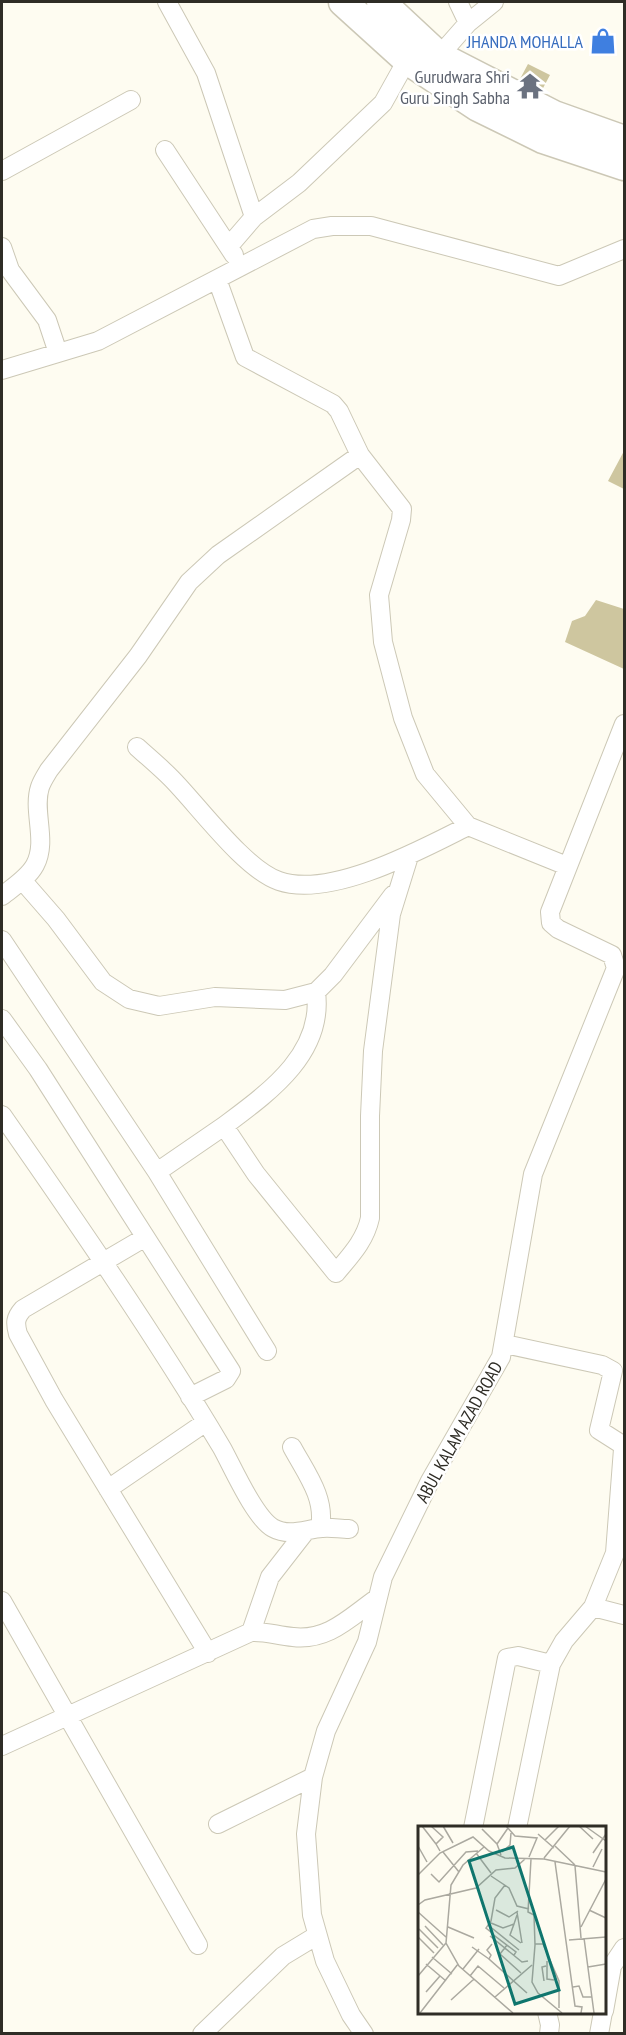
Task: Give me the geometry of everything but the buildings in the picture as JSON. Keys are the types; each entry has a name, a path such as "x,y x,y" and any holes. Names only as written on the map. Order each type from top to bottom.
{"main road":[{"path":"343,2 407,60 478,107 543,139 624,166"},
{"path":"381,2 439,56 554,115 624,140"}],"street":[{"path":"167,2 206,73 254,217"},
{"path":"458,2 468,23"},
{"path":"439,56 468,23 494,2"},
{"path":"229,246 254,217 299,183 382,103 407,60"},
{"path":"2,171 131,100"},
{"path":"165,150 242,266"},
{"path":"2,370 98,341 313,229 332,226 371,226 560,276 624,249"},
{"path":"2,247 10,270 47,320 58,353"},
{"path":"217,279 245,357 333,404 339,411 360,455 402,509 401,520 379,595 382,642 403,718 430,782 468,826 567,866"},
{"path":"2,896 22,880 39,856 38,799 40,786 49,770 138,656 189,582 218,555 360,455"},
{"name":"ABUL KALAM AZAD ROAD","path":"364,2034 337,1988 316,1936 309,1892 306,1834 313,1777 327,1731 368,1642 376,1599 383,1577 417,1507 495,1369 505,1344 533,1174 616,968 612,955 558,929 551,922 552,905 624,724"},
{"path":"137,747 170,777 240,853 268,876 280,882 319,885 394,863 468,826"},
{"path":"224,1126 256,1174 336,1274 358,1246 367,1231 370,1218 369,1116 373,1051 396,892 409,856"},
{"path":"22,880 56,919 103,982 129,999 150,1005 175,1005 215,997 285,1000 316,992 333,975 396,892"},
{"path":"2,940 157,1172 267,1351"},
{"path":"157,1172 269,1092 294,1065 314,1027 318,1010 316,992"},
{"path":"2,1019 38,1069 231,1371 226,1379 190,1398"},
{"path":"2,1115 102,1260 206,1422 259,1513 273,1528 285,1532 349,1529"},
{"path":"144,1238 102,1260 23,1309 17,1315 15,1323 18,1334 54,1400 208,1653"},
{"path":"505,1344 602,1365 613,1371 599,1430 621,1444 623,1449 618,1537 610,1570 593,1607 564,1641 551,1664 517,1826"},
{"path":"108,1489 206,1422"},
{"path":"251,1632 270,1577 313,1530 321,1502 292,1447"},
{"path":"2,1746 251,1632 317,1637 330,1633 376,1599"},
{"path":"2,1601 198,1945"},
{"path":"593,1607 624,1615"},
{"path":"473,1826 507,1658 518,1656 551,1664"},
{"path":"218,1824 313,1777"},
{"path":"202,2034 283,1956 316,1936"},
{"path":"605,2002 612,1966 624,1948"},
{"path":"546,2014 550,2025 549,2034"},
{"path":"599,2034 603,2014"}],"place":[{"name":"JHANDA MOHALLA","path":"603,41"},
{"name":"Gurudwara Shri Guru Singh Sabha","path":"530,86"}]}
